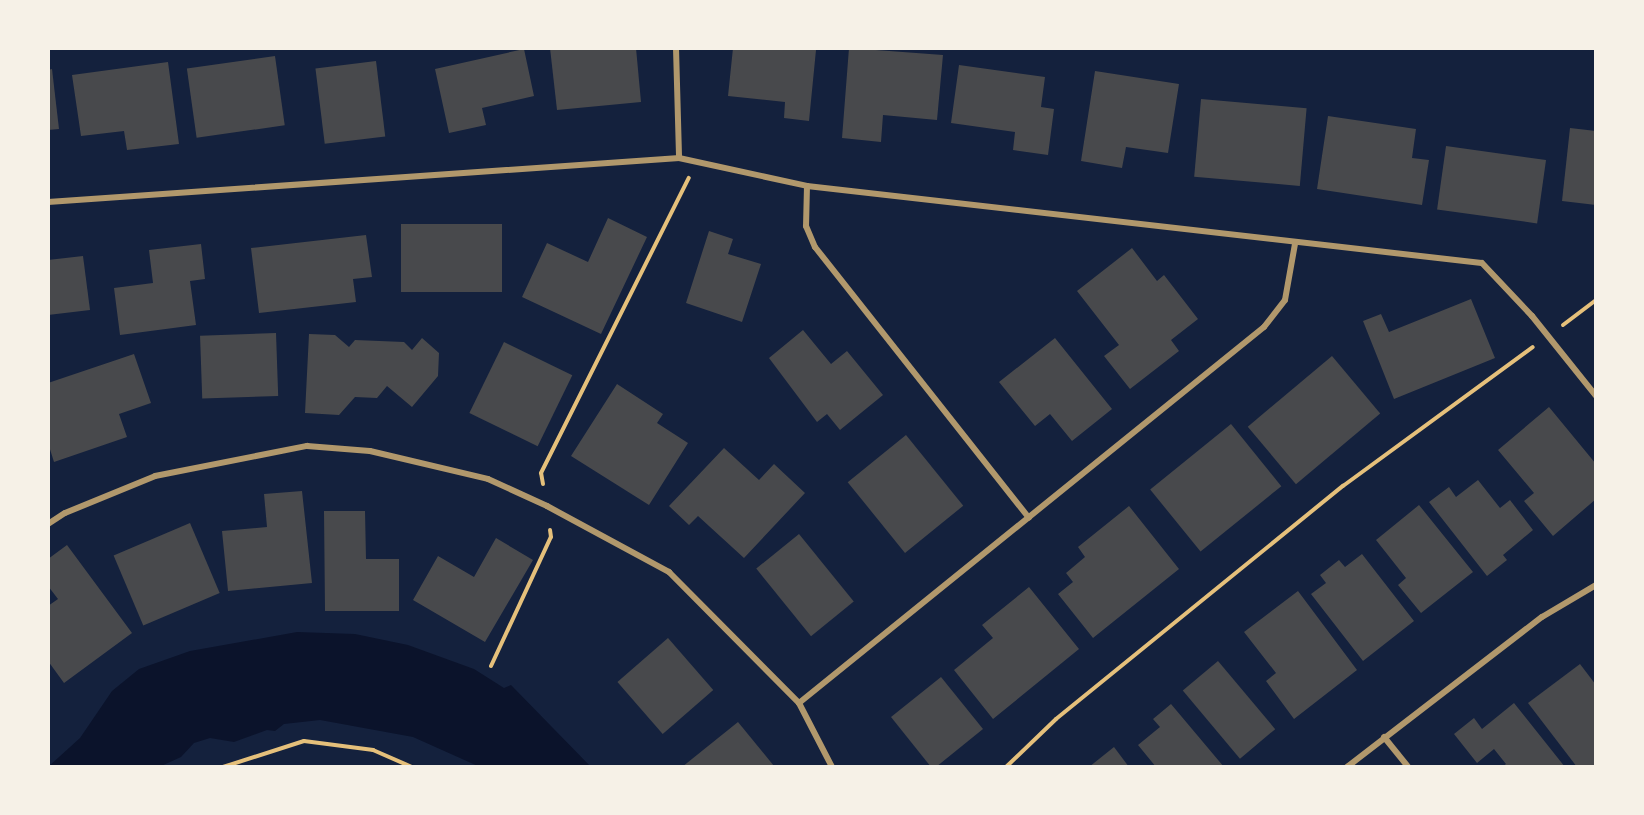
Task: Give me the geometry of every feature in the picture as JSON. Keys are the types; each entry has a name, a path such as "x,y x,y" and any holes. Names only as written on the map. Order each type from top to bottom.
{"street":[{"path":"676,48 679,158"},
{"path":"48,202 679,158 807,186 1295,244 1482,263 1548,336 1596,396"},
{"path":"807,186 806,226 815,247 1029,518"},
{"path":"799,703 1264,327 1286,300 1295,244"},
{"path":"48,524 65,513 155,476 307,446 370,451 488,479 547,506 669,572 799,703 832,767"},
{"path":"1347,767 1542,617 1596,585"},
{"path":"1384,737 1408,767"}],"path":[{"path":"491,666 551,537 541,473 697,162"},
{"path":"1006,767 1056,719 1379,458 1596,300"},
{"path":"224,767 304,741 372,750 412,767"}],"water":[{"path":"297,632 355,634 408,645 474,669 504,688 511,685 591,767 480,767 413,737 320,720 284,724 275,731 267,730 234,742 210,738 194,743 181,757 159,767 48,767 80,738 112,691 139,669 190,651"}],"building":[{"path":"550,48 636,48 641,102 557,110"},
{"path":"733,48 816,50 809,121 784,118 785,102 728,96"},
{"path":"849,48 943,55 937,120 883,115 881,142 842,138"},
{"path":"524,49 534,96 482,108 486,125 449,133 435,69"},
{"path":"275,56 285,125 197,138 187,68"},
{"path":"376,61 385,136 325,144 315,68"},
{"path":"168,62 179,144 127,150 124,131 81,136 72,75"},
{"path":"959,65 1045,77 1041,107 1054,109 1048,155 1013,150 1015,132 951,123"},
{"path":"52,69 59,129 48,130 48,70"},
{"path":"1095,71 1179,84 1168,153 1126,147 1122,168 1081,161"},
{"path":"1201,99 1307,108 1300,186 1194,177"},
{"path":"1328,116 1416,129 1412,158 1429,160 1422,205 1317,189"},
{"path":"1570,128 1596,131 1596,205 1562,201"},
{"path":"1446,146 1546,160 1537,223 1437,209"},
{"path":"608,218 647,237 601,334 522,297 547,243 588,262"},
{"path":"401,224 502,224 502,292 401,292"},
{"path":"709,231 733,239 728,254 761,264 742,322 686,303"},
{"path":"366,235 372,277 353,279 356,302 259,313 251,248"},
{"path":"201,244 205,279 190,281 196,325 120,335 114,288 153,283 149,250"},
{"path":"1132,248 1157,281 1164,275 1198,319 1171,340 1179,351 1130,389 1104,356 1119,345 1077,291"},
{"path":"83,256 90,310 48,315 48,260"},
{"path":"1471,299 1495,358 1394,399 1363,321 1381,314 1389,332"},
{"path":"803,330 831,364 847,351 883,395 840,430 827,414 817,422 769,358"},
{"path":"276,333 278,396 202,399 200,336"},
{"path":"309,334 335,335 349,347 355,340 404,342 412,350 422,338 439,353 438,376 412,407 387,386 377,398 355,397 339,415 305,413"},
{"path":"1055,338 1112,409 1072,441 1050,414 1035,426 999,382"},
{"path":"504,342 572,375 538,446 469,413"},
{"path":"134,354 151,403 119,414 127,437 54,462 48,443 48,383"},
{"path":"1332,356 1380,413 1296,484 1248,427"},
{"path":"617,384 663,414 657,423 688,443 649,505 571,456"},
{"path":"1549,407 1596,464 1596,499 1553,536 1524,501 1534,493 1498,450"},
{"path":"1231,424 1281,486 1201,552 1150,489"},
{"path":"906,435 963,506 905,553 848,482"},
{"path":"724,448 759,480 774,464 805,493 744,558 698,516 689,525 669,506"},
{"path":"1478,480 1500,508 1510,500 1533,530 1503,555 1507,560 1487,576 1429,502 1449,487 1456,497"},
{"path":"302,491 312,583 228,591 222,531 267,527 264,494"},
{"path":"1419,505 1473,572 1421,613 1398,585 1406,578 1376,540"},
{"path":"1129,506 1179,569 1093,638 1058,594 1073,582 1066,573 1085,557 1078,547"},
{"path":"324,511 365,511 366,559 399,559 399,611 325,611"},
{"path":"190,523 220,593 143,625 114,555"},
{"path":"799,534 854,602 811,636 756,569"},
{"path":"496,538 533,560 485,642 413,600 438,556 474,577"},
{"path":"67,545 132,633 64,683 48,661 48,606 58,599 48,586 48,559"},
{"path":"1362,554 1414,621 1363,661 1311,594 1326,583 1320,575 1339,560 1345,567"},
{"path":"1029,587 1079,649 993,719 954,670 993,638 982,625"},
{"path":"1298,591 1357,670 1294,719 1266,681 1276,673 1244,632"},
{"path":"668,638 713,690 663,734 617,682"},
{"path":"1218,661 1275,729 1240,759 1183,691"},
{"path":"1580,664 1596,685 1596,767 1577,767 1528,703"},
{"path":"941,677 983,729 936,767 931,767 891,717"},
{"path":"1514,703 1565,767 1502,767 1506,764 1494,749 1477,763 1454,734 1474,718 1482,729"},
{"path":"1171,704 1224,767 1156,767 1138,745 1160,727 1153,719"},
{"path":"738,722 774,766 682,767"},
{"path":"1114,747 1129,767 1089,767"}]}
